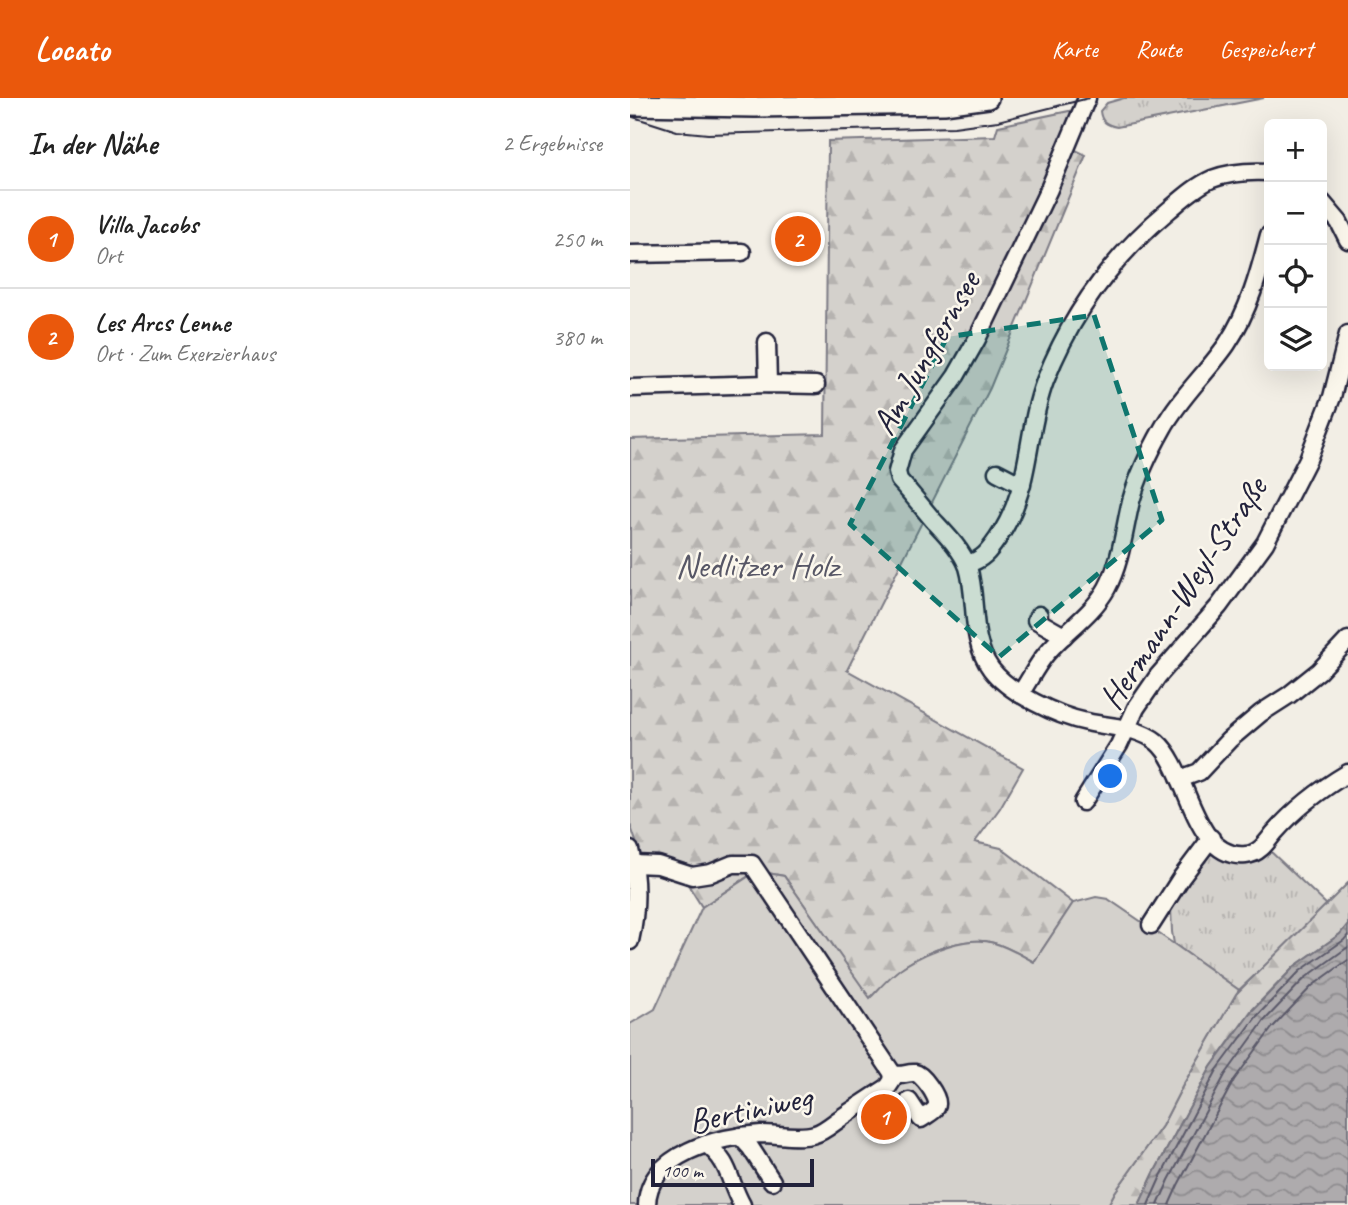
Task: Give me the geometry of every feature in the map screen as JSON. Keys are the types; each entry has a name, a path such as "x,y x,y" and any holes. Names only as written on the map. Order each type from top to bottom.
{"main road":[{"path":"630,105 755,107 944,104 988,98"}],"street":[{"name":"Am Jungfernsee","path":"1087,98 1049,189 984,326 956,376 903,450 898,464 899,480 950,539 967,564 980,646 991,668 1020,694 1067,717 1128,728 1157,743 1167,752 1174,764 1193,813 1222,851 1244,856 1261,849 1280,826 1312,797 1348,773"},
{"path":"967,564 979,561 1007,526 1026,472 1035,415 1045,383 1078,314 1100,282 1126,250 1189,194 1210,180 1230,174 1264,172"},
{"path":"1327,208 1339,222 1348,240"},
{"path":"1020,694 1046,654 1087,614 1108,587 1141,473 1164,426 1227,344 1242,318 1266,245"},
{"path":"636,258 742,252"},
{"name":"Hermann-Weyl-Straße","path":"1083,802 1128,728 1136,708 1158,676 1219,606 1265,543 1308,460 1332,397 1348,334"},
{"path":"767,342 768,384"},
{"path":"630,388 816,385"},
{"path":"997,472 1022,485"},
{"path":"1039,615 1036,621 1064,636"},
{"path":"1180,779 1199,772 1229,740 1319,671 1348,640"},
{"path":"1151,925 1211,838"},
{"path":"630,941 637,900 632,857 692,876 711,873 733,864 752,864 893,1074 919,1074 935,1096 937,1105 921,1119 909,1101"},
{"name":"Bertiniweg","path":"647,1205 654,1179 676,1157 706,1144 740,1136 805,1136 819,1133 888,1087 893,1074"},
{"path":"740,1136 772,1181"},
{"path":"706,1144 725,1163 742,1205"}],"highlighted area":[{"path":"1094,315 1162,520 999,657 850,524 947,337"}],"green space":[{"path":"1124,98 1264,98 1117,127 1105,122 1100,111 1107,103"},
{"name":"Nedlitzer Holz","path":"1074,110 1059,142 1086,155 990,388 847,670 1023,768 1000,808 975,842 1001,848 1073,903 1034,962 994,943 961,943 937,950 906,965 870,999 784,876 756,871 702,907 677,867 642,859 630,824 630,439 825,434 828,141 995,136 998,126"},
{"path":"1268,849 1328,906 1239,990 1174,944 1171,908 1208,855 1215,854 1226,860"},
{"path":"757,871 784,876 870,998 906,965 937,950 961,943 994,943 1034,962 1073,903 1096,897 1108,899 1239,990 1162,1126 1108,1205 630,1205 630,1024 655,1009 702,907"},
{"path":"1348,883 1348,924 1340,934 1295,966 1251,1011 1211,1067 1139,1205 1108,1205 1162,1126 1236,994"}],"water":[{"path":"1348,924 1348,1205 1139,1205 1211,1067 1252,1011 1295,966 1340,934"}],"tram line":[{"path":"630,116 677,131 708,134 954,127 998,121 1089,98"}],"place":[{"name":"Les Arcs Lenne","path":"798,239"},
{"name":"Villa Jacobs","path":"884,1117"}]}
